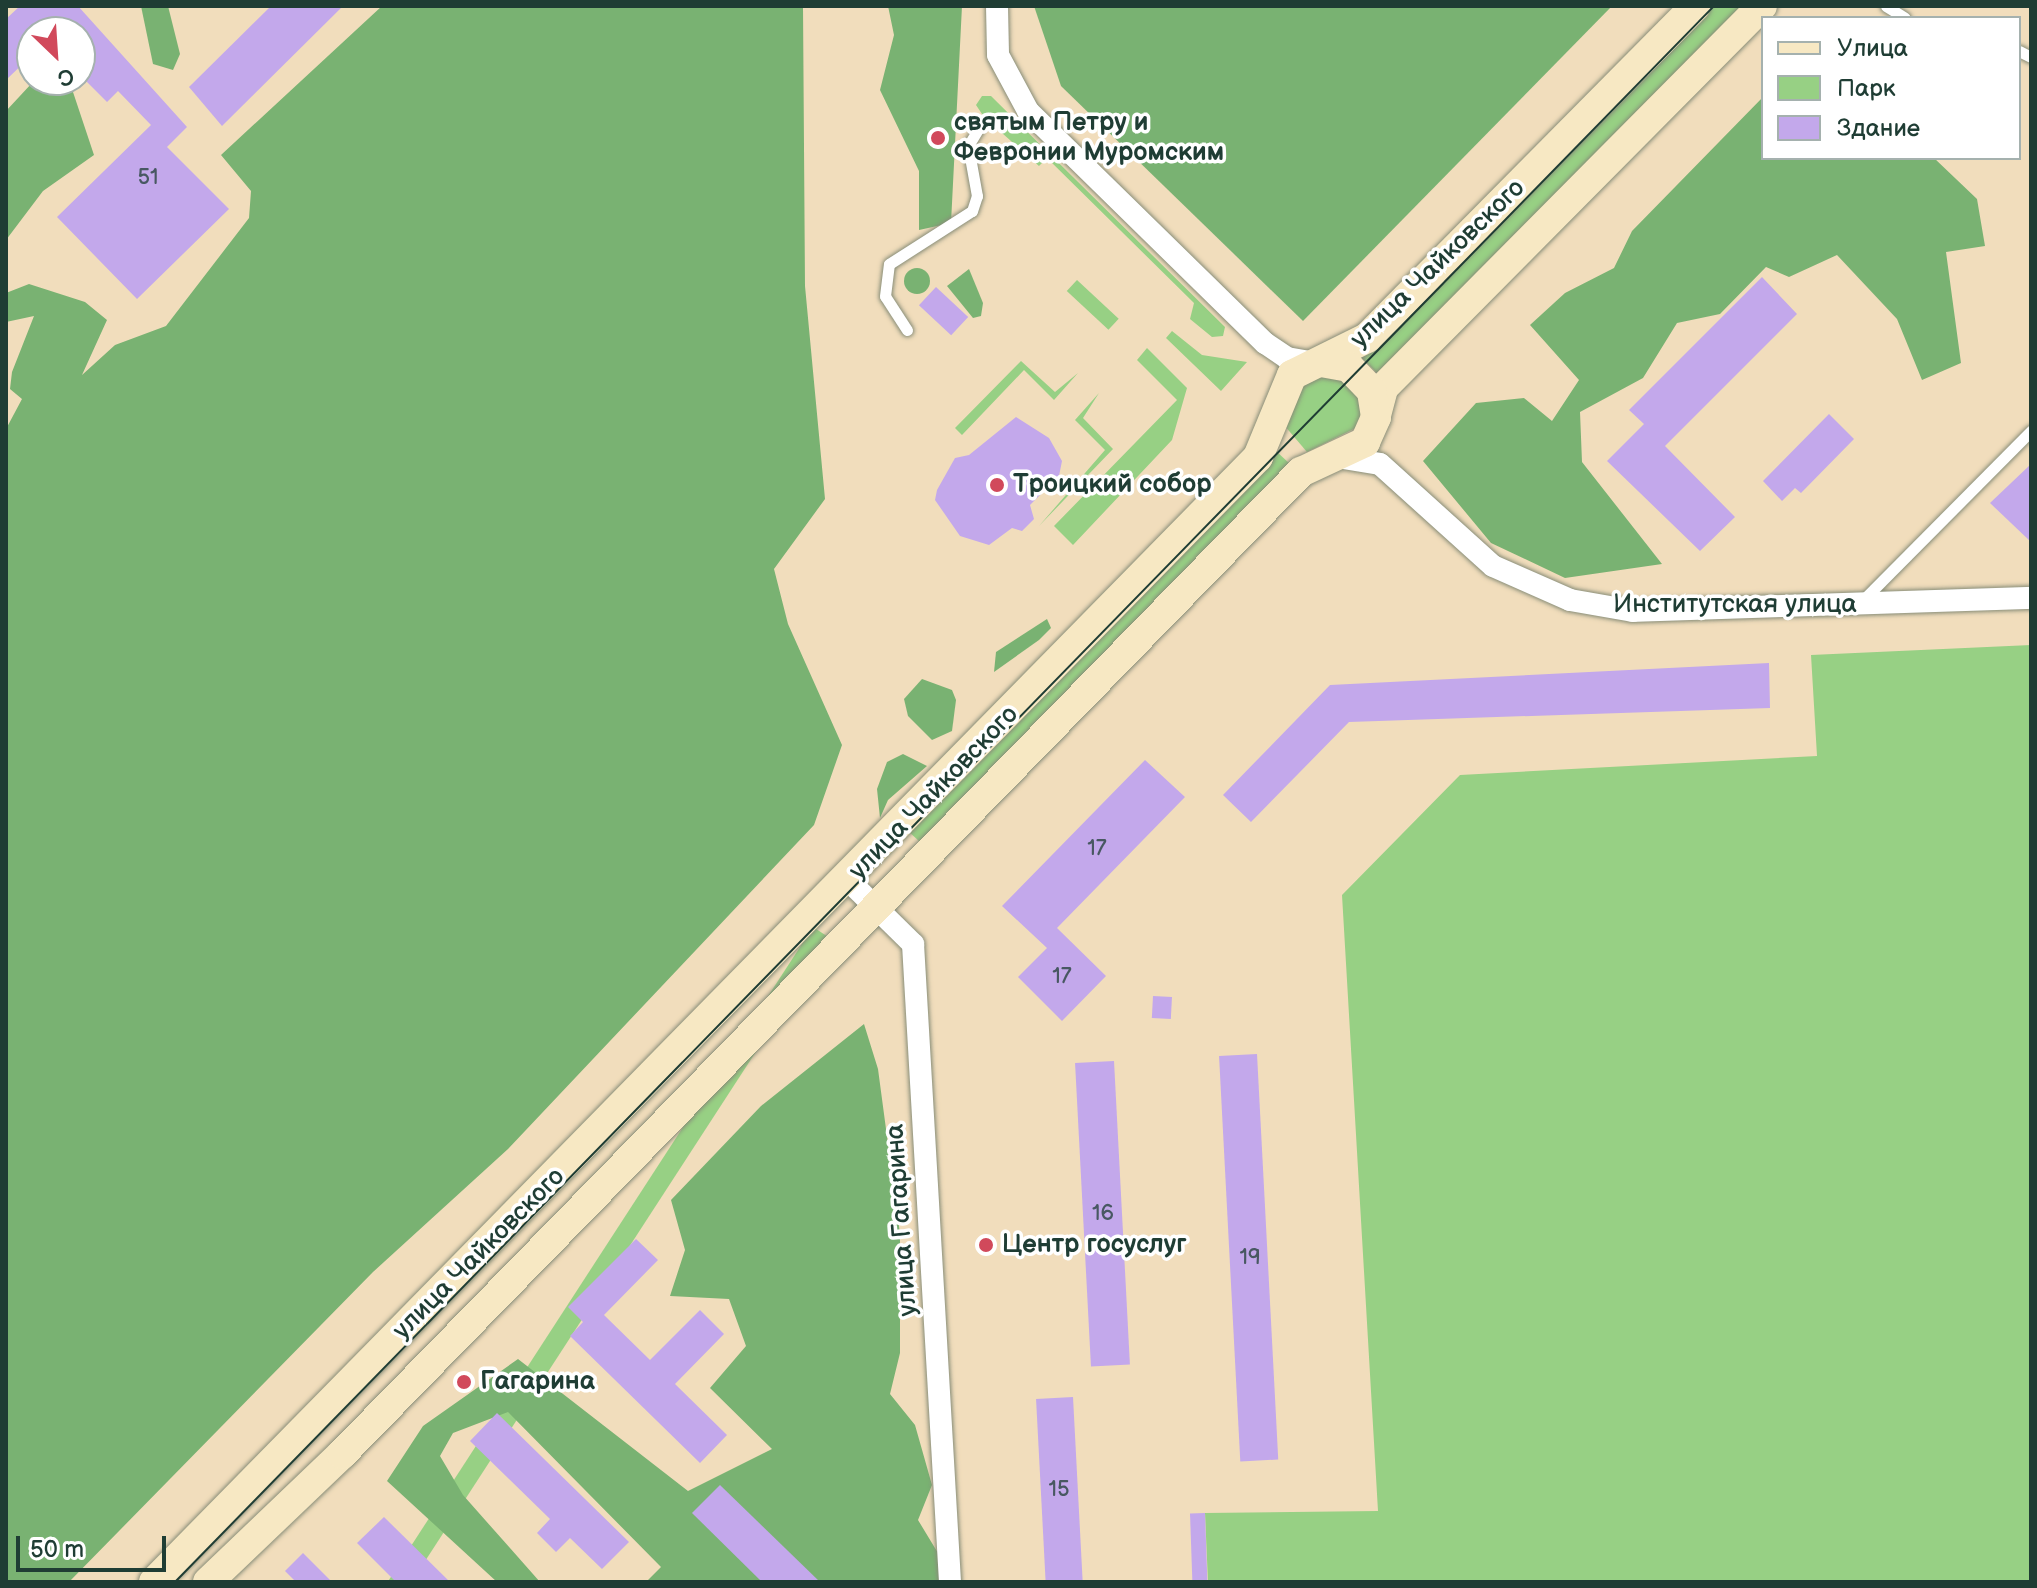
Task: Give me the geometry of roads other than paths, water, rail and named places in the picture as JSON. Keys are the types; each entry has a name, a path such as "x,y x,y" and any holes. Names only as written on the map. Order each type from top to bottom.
{"main road":[{"name":"улица Чайковского","path":"154,1582 849,881 1258,457 1278,402 1292,375 1367,338 1696,6"},
{"path":"1278,402 1292,448 1324,464 1365,442 1383,388 1762,6"},
{"path":"1319,362 1355,370 1375,407"},
{"name":"улица Чайковского","path":"208,1582 877,907 1324,464"}],"street":[{"path":"997,6 998,55 1028,111 1265,343 1287,358 1319,362"},
{"path":"1265,343 1278,402"},
{"path":"1375,407 1378,445 1394,474"},
{"name":"Институтская улица","path":"1324,464 1366,458 1394,474 1493,566 1570,600 1633,611 2031,598"},
{"name":"улица Гагарина","path":"849,881 913,944 950,1582"}],"lane":[{"path":"907,330 885,296 889,264 972,211 977,189 968,146 980,126"},
{"path":"1859,604 1875,580 2031,431"}],"tram line":[{"path":"175,1582 1714,6"}],"place":[{"name":"святым Петру и Февронии Муромским","path":"938,138"},
{"name":"Троицкий собор","path":"997,485"},
{"name":"Центр госуслуг","path":"986,1245"},
{"name":"Гагарина","path":"464,1382"}]}
